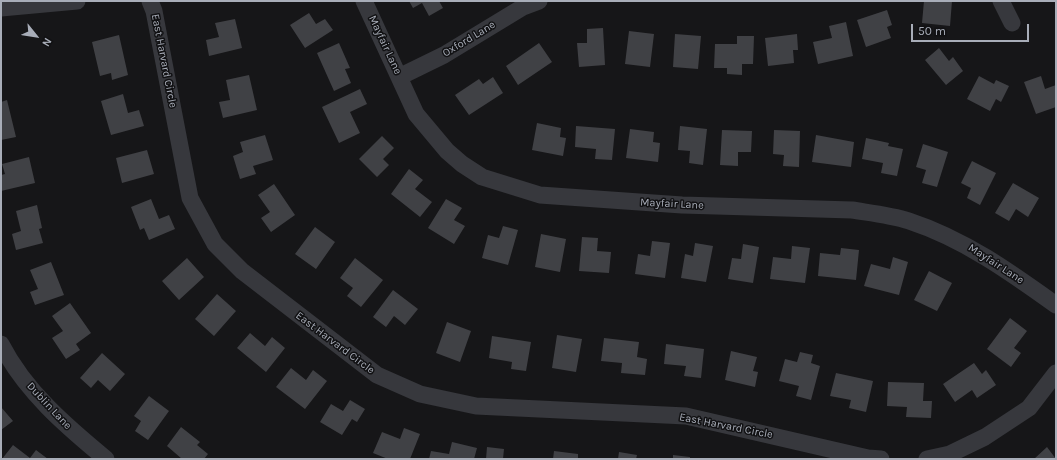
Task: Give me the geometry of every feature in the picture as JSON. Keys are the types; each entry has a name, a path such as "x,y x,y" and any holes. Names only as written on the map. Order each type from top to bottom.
{"street":[{"path":"1,8 77,1"},
{"name":"East Harvard Circle","path":"150,1 154,11 190,198 215,244 242,271 377,375 420,394 476,406 686,416 872,459"},
{"name":"Mayfair Lane","path":"364,1 416,114 431,134 462,164 482,177 540,195 682,205 852,210 879,214 908,221 970,247 1008,270 1056,305"},
{"name":"Oxford Lane","path":"399,77 444,55 523,7 539,1"},
{"path":"1001,1 1012,23"},
{"name":"Dublin Lane","path":"1,344 11,364 59,420 106,459"},
{"path":"927,459 950,454 992,433 1029,408 1056,373"}],"building":[{"path":"409,1 439,1 443,8 429,16 422,3 413,8"},
{"path":"924,1 952,1 950,26 922,23"},
{"path":"887,10 892,25 887,27 891,38 866,47 857,20"},
{"path":"309,13 316,24 325,19 333,30 305,48 290,25"},
{"path":"235,19 242,48 209,56 206,40 219,37 215,23"},
{"path":"846,22 853,56 818,64 813,42 832,38 829,26"},
{"path":"603,28 605,65 579,67 577,43 587,43 587,29"},
{"path":"629,31 654,34 650,67 625,64"},
{"path":"675,34 701,36 698,69 673,67"},
{"path":"797,34 798,50 793,50 794,63 768,66 765,38"},
{"path":"119,35 128,75 112,80 111,73 100,76 92,42"},
{"path":"737,36 754,36 753,64 742,64 742,75 727,74 727,68 714,68 715,44 737,44"},
{"path":"339,43 350,68 345,69 351,83 334,91 317,53"},
{"path":"539,43 552,62 518,85 506,66"},
{"path":"939,48 949,61 953,57 963,71 946,85 925,60"},
{"path":"249,75 257,110 223,118 219,102 230,100 226,80"},
{"path":"979,76 994,84 996,80 1009,86 1001,102 996,99 990,111 967,99"},
{"path":"1041,76 1045,89 1056,85 1056,107 1036,114 1024,82"},
{"path":"493,77 503,93 469,115 455,95 479,79 483,84"},
{"path":"360,89 367,104 350,112 360,133 339,143 322,107"},
{"path":"123,94 128,113 139,110 144,126 111,135 101,101"},
{"path":"7,100 16,137 1,140 1,102"},
{"path":"537,123 561,128 560,137 566,138 563,156 532,150"},
{"path":"576,126 615,129 612,160 595,159 596,149 575,147"},
{"path":"680,126 707,129 703,165 689,163 690,151 678,150"},
{"path":"630,129 654,132 653,142 660,143 658,162 626,158"},
{"path":"722,130 752,131 751,152 738,152 738,166 720,165"},
{"path":"774,130 800,131 799,167 783,166 784,155 773,154"},
{"path":"265,135 273,160 253,166 256,174 240,179 233,156 243,152 240,142"},
{"path":"816,135 854,142 851,167 812,162"},
{"path":"382,136 394,148 383,159 389,165 377,177 359,159"},
{"path":"866,138 889,143 888,146 903,149 897,176 881,173 883,163 862,159"},
{"path":"923,144 948,152 937,187 922,183 926,170 916,167"},
{"path":"147,150 154,174 122,183 116,158"},
{"path":"29,157 35,183 1,191 1,175 5,174 2,164"},
{"path":"972,161 996,173 980,205 967,198 971,188 961,183"},
{"path":"409,169 423,180 415,189 432,202 420,217 391,194"},
{"path":"1013,183 1039,198 1028,217 1016,209 1009,221 995,213"},
{"path":"274,184 295,215 271,232 261,218 270,212 258,195"},
{"path":"151,199 159,219 169,215 175,229 149,240 144,228 140,230 131,207"},
{"path":"446,199 462,208 454,220 465,226 454,244 428,228"},
{"path":"37,205 42,228 39,229 43,243 16,250 12,234 21,231 16,211"},
{"path":"503,226 518,230 508,265 482,258 488,235 499,238"},
{"path":"315,227 335,242 316,269 295,254"},
{"path":"541,234 566,239 560,272 535,267"},
{"path":"582,237 598,238 597,251 611,252 609,273 579,271"},
{"path":"652,241 670,243 665,278 635,274 638,254 650,256"},
{"path":"695,243 713,246 706,282 681,278 685,254 693,256"},
{"path":"743,244 759,247 753,283 728,279 732,258 741,259"},
{"path":"792,246 810,248 805,283 770,279 773,257 791,259"},
{"path":"841,248 859,250 856,280 818,276 820,253 840,255"},
{"path":"893,257 908,262 899,295 864,286 871,264 890,269"},
{"path":"187,258 204,277 179,300 162,281"},
{"path":"355,258 383,280 361,307 347,296 353,288 340,278"},
{"path":"51,262 64,295 35,305 30,292 38,289 30,270"},
{"path":"929,271 952,283 937,311 914,300"},
{"path":"393,290 418,309 405,325 394,316 386,327 373,317"},
{"path":"217,294 236,311 214,336 195,319"},
{"path":"70,303 91,333 76,344 80,350 66,359 52,338 63,331 52,316"},
{"path":"1010,318 1027,331 1014,348 1021,353 1011,367 987,349"},
{"path":"447,322 471,331 460,362 436,353"},
{"path":"250,333 265,346 272,337 285,348 266,372 237,348"},
{"path":"557,335 582,339 576,372 552,368"},
{"path":"492,336 531,342 526,371 511,369 512,362 489,358"},
{"path":"604,338 639,342 637,357 647,359 645,375 621,373 622,363 601,361"},
{"path":"666,344 704,349 701,378 684,376 686,366 664,364"},
{"path":"731,351 757,357 753,371 758,372 755,387 725,380"},
{"path":"800,352 813,355 811,363 820,366 811,400 796,396 799,386 779,381 785,359 797,362"},
{"path":"102,353 125,374 110,391 98,380 91,388 80,378"},
{"path":"974,363 982,374 986,370 996,385 977,398 972,390 955,402 943,384"},
{"path":"291,368 306,380 313,370 327,381 305,409 276,387"},
{"path":"836,373 873,381 866,412 849,408 851,400 830,396"},
{"path":"888,382 924,383 923,401 932,401 931,418 906,417 907,407 887,406"},
{"path":"149,396 169,411 148,440 135,431 141,421 134,416"},
{"path":"350,400 365,409 357,422 352,419 342,435 320,422 331,404 343,411"},
{"path":"1,407 13,421 1,430"},
{"path":"181,427 200,442 197,445 208,454 204,459 182,459 167,446"},
{"path":"404,428 420,434 410,459 388,459 373,453 382,432 400,439"},
{"path":"452,442 477,448 474,459 429,459 431,451 449,454"},
{"path":"13,445 30,458 36,450 48,459 2,459"},
{"path":"487,447 504,449 503,459 486,459"},
{"path":"1047,447 1056,459 1034,459"},
{"path":"554,451 578,454 578,459 553,459"},
{"path":"619,452 637,455 636,459 618,459"},
{"path":"673,455 690,457 690,459 673,459"}]}
